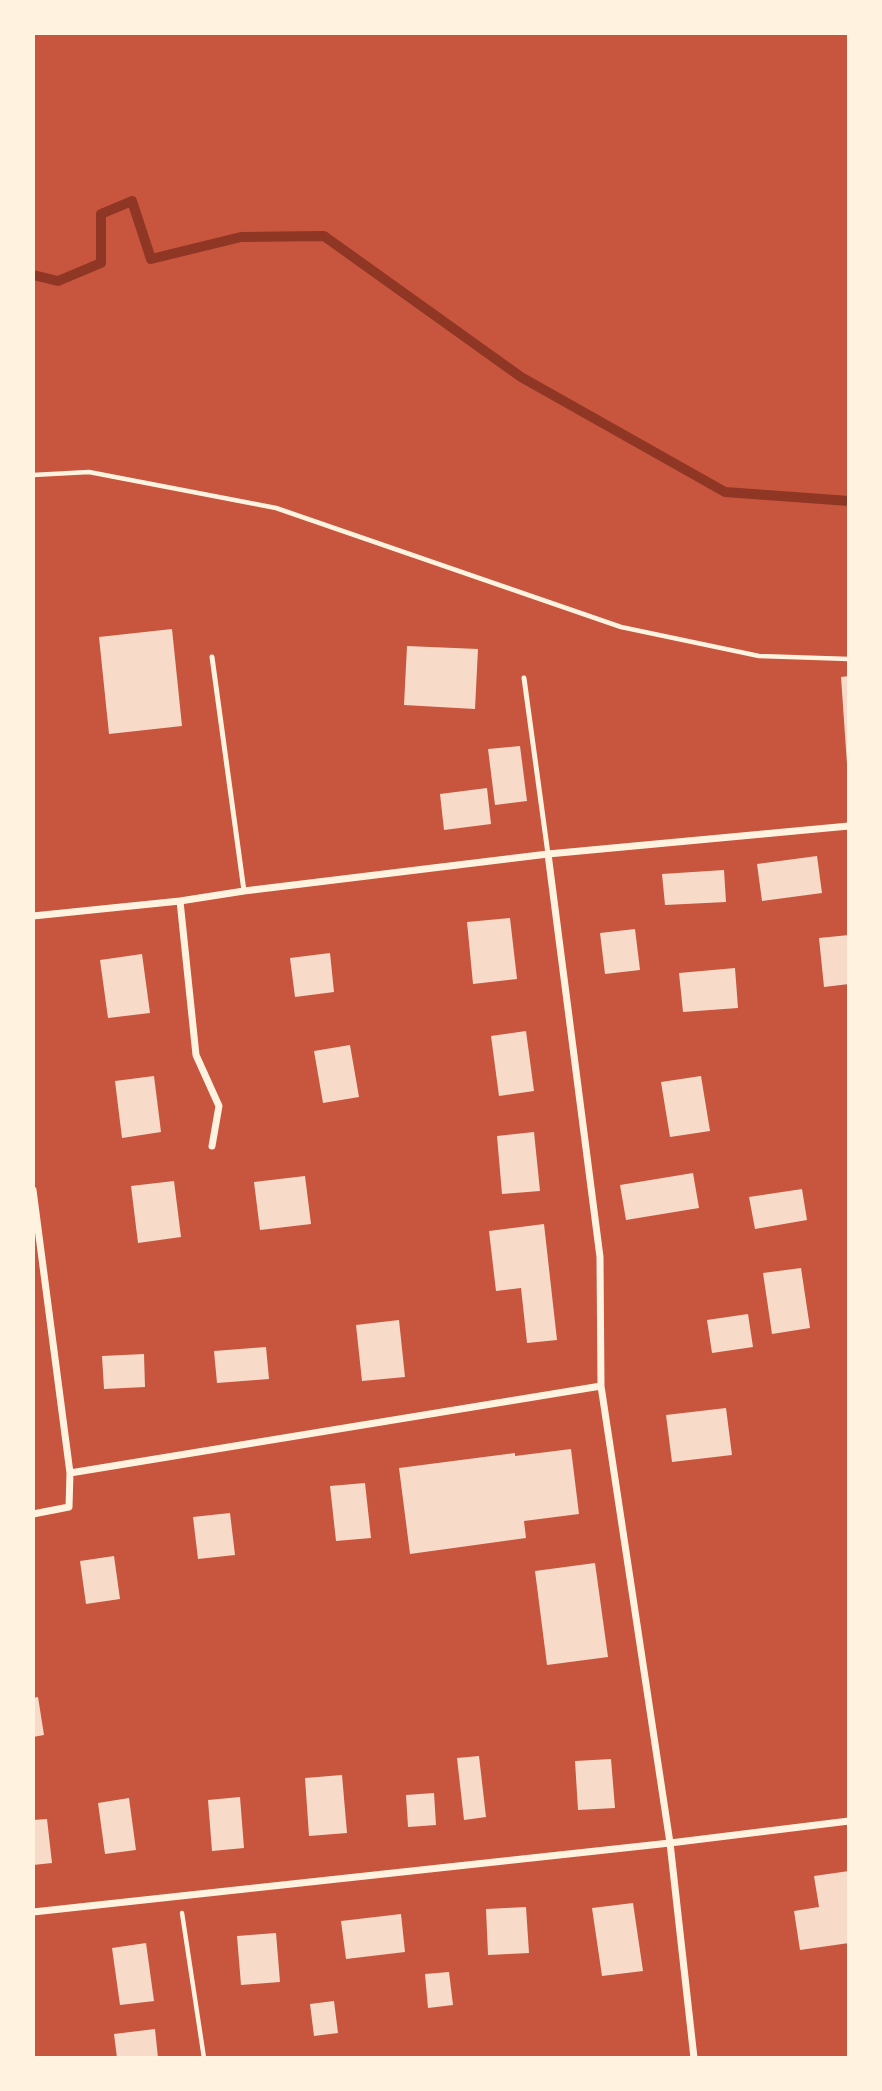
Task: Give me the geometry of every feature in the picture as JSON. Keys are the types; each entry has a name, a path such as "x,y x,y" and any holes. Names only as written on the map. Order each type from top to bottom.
{"street":[{"path":"33,916 180,901 548,854 849,826"},
{"path":"548,854 600,1256 601,1385 670,1843 694,2058"},
{"path":"180,901 195,1055 219,1106 212,1146"},
{"path":"33,1191 70,1473 69,1507 33,1514"},
{"path":"70,1473 601,1385"},
{"path":"33,1912 849,1821"}],"lane":[{"path":"212,657 244,891"},
{"path":"524,678 548,854"}],"path":[{"path":"33,475 89,472 276,508 621,628 759,656 849,660"},
{"path":"179,1895 204,2058"}],"building":[{"path":"172,629 182,726 109,734 99,637"},
{"path":"407,646 478,649 475,709 404,705"},
{"path":"849,676 849,764 847,764 841,677"},
{"path":"520,746 527,801 495,805 488,749"},
{"path":"487,788 491,824 444,830 440,794"},
{"path":"817,856 822,893 762,901 757,864"},
{"path":"724,870 726,902 665,905 662,874"},
{"path":"510,918 517,979 473,984 467,922"},
{"path":"635,929 640,970 605,974 600,933"},
{"path":"849,935 849,984 824,987 819,938"},
{"path":"330,953 334,992 295,997 290,958"},
{"path":"142,954 150,1013 108,1018 100,960"},
{"path":"735,968 738,1008 683,1012 679,973"},
{"path":"526,1031 534,1091 499,1096 491,1036"},
{"path":"350,1045 359,1097 323,1103 314,1051"},
{"path":"154,1076 161,1132 122,1138 115,1081"},
{"path":"701,1076 710,1131 670,1137 661,1082"},
{"path":"534,1132 540,1191 502,1194 497,1136"},
{"path":"693,1173 699,1208 626,1220 620,1185"},
{"path":"305,1176 311,1224 260,1230 254,1182"},
{"path":"174,1181 181,1237 138,1243 131,1186"},
{"path":"802,1189 807,1220 755,1229 749,1197"},
{"path":"544,1224 557,1340 527,1343 521,1288 496,1291 489,1231"},
{"path":"801,1268 810,1328 772,1334 763,1273"},
{"path":"748,1314 753,1347 712,1353 707,1320"},
{"path":"399,1320 405,1377 362,1381 356,1325"},
{"path":"266,1347 269,1379 217,1383 214,1351"},
{"path":"144,1354 145,1387 104,1389 102,1356"},
{"path":"726,1408 732,1455 672,1462 666,1415"},
{"path":"571,1449 579,1514 524,1521 526,1538 410,1554 399,1468 515,1453 515,1456"},
{"path":"365,1483 371,1538 336,1541 330,1486"},
{"path":"230,1513 235,1555 198,1559 193,1517"},
{"path":"114,1556 120,1599 86,1604 80,1561"},
{"path":"595,1563 608,1657 547,1665 535,1571"},
{"path":"38,1697 44,1735 33,1737 33,1698"},
{"path":"479,1756 486,1817 464,1820 457,1758"},
{"path":"611,1759 615,1808 578,1810 575,1761"},
{"path":"342,1775 347,1833 309,1836 305,1778"},
{"path":"434,1793 436,1825 408,1827 406,1795"},
{"path":"240,1797 244,1848 212,1851 208,1800"},
{"path":"129,1798 136,1850 105,1854 98,1803"},
{"path":"47,1819 52,1863 33,1865 33,1820"},
{"path":"849,1871 849,1943 800,1950 794,1911 819,1907 814,1876"},
{"path":"633,1903 643,1971 602,1976 592,1908"},
{"path":"526,1907 529,1953 488,1955 486,1909"},
{"path":"401,1914 405,1952 346,1959 341,1921"},
{"path":"276,1933 280,1982 241,1985 237,1936"},
{"path":"146,1943 154,2001 120,2005 112,1948"},
{"path":"449,1972 453,2005 428,2008 425,1974"},
{"path":"334,2001 338,2033 314,2036 310,2004"},
{"path":"155,2029 158,2058 117,2058 114,2034"}],"waterway":[{"path":"33,275 58,281 101,263 101,214 132,201 151,259 241,237 324,236 521,377 725,492 849,501"}]}
